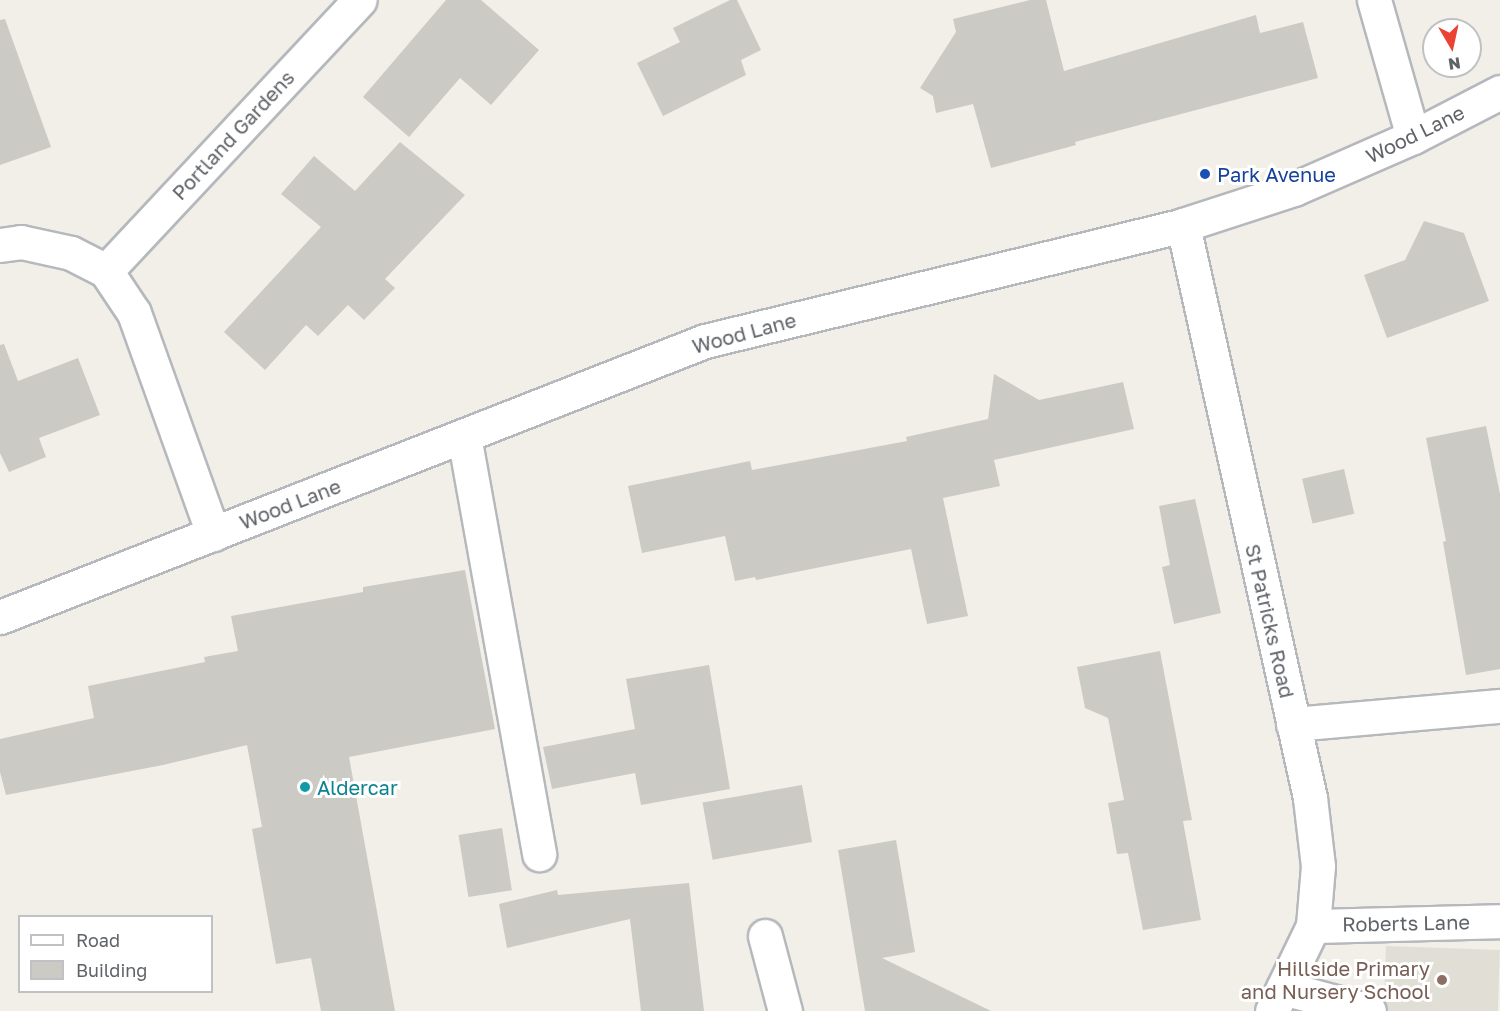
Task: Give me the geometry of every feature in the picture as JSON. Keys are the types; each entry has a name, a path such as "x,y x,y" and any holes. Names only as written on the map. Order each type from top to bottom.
{"street":[{"name":"Portland Gardens","path":"106,271 360,0"},
{"path":"1374,0 1413,137"},
{"name":"Wood Lane","path":"0,617 705,341 1183,225 1294,189 1413,137 1500,92"},
{"name":"St Patricks Road","path":"1183,225 1310,798 1318,866 1313,926 1277,1000"},
{"path":"0,245 21,242 71,253 106,271 134,313 213,534"},
{"path":"464,436 539,854"},
{"path":"1293,724 1500,706"},
{"name":"Roberts Lane","path":"1313,926 1500,921"},
{"path":"765,936 785,1011"},
{"path":"1277,1000 1369,1011"}],"shaded area":[{"name":"Hillside Primary and Nursery School","path":"1386,946 1500,950 1498,1011 1384,1011"}],"building":[{"path":"446,0 481,0 539,50 491,105 460,78 409,137 363,97"},
{"path":"730,0 737,0 761,50 741,60 746,75 663,116 637,63 680,42 673,28"},
{"path":"1030,0 1046,0 1064,71 1256,15 1260,33 1303,22 1318,78 1075,142 1076,145 991,168 973,104 936,113 933,96 920,88 956,32 953,19"},
{"path":"5,19 51,147 0,165 0,20"},
{"path":"400,142 465,195 385,279 395,288 364,320 348,305 318,336 306,325 265,370 224,332 321,227 281,194 314,156 355,191"},
{"path":"1424,221 1464,233 1489,301 1387,338 1364,275 1405,260"},
{"path":"4,344 18,381 78,358 100,415 39,438 46,457 9,472 0,453 0,345"},
{"path":"994,374 1039,400 1123,382 1134,429 994,460 1000,486 943,498 968,616 927,624 911,549 756,580 755,577 735,581 725,536 642,553 628,486 750,461 752,470 907,441 906,437 988,419"},
{"path":"1486,426 1500,494 1500,669 1466,675 1443,542 1446,541 1426,438"},
{"path":"1344,469 1354,514 1312,523 1302,479"},
{"path":"1195,499 1221,613 1174,624 1162,567 1170,565 1159,506"},
{"path":"465,570 495,729 349,757 395,1011 321,1011 311,958 276,964 252,829 262,827 247,745 163,765 6,795 0,772 0,739 94,718 88,686 205,662 204,657 238,651 231,616 363,592 363,587"},
{"path":"1160,651 1192,820 1183,821 1201,920 1143,930 1128,853 1117,854 1108,803 1124,800 1108,718 1085,708 1077,667"},
{"path":"709,665 730,789 641,805 635,773 552,789 543,747 635,729 626,679"},
{"path":"802,785 812,842 713,860 703,803"},
{"path":"502,828 512,890 468,897 459,835"},
{"path":"896,840 915,952 882,958 991,1011 865,1011 838,850"},
{"path":"689,883 704,1011 641,1011 630,919 507,948 499,904 557,890 558,895"}],"place":[{"name":"Park Avenue","path":"1205,174"},
{"name":"Aldercar","path":"305,787"},
{"name":"Hillside Primary and Nursery School","path":"1442,980"}]}
